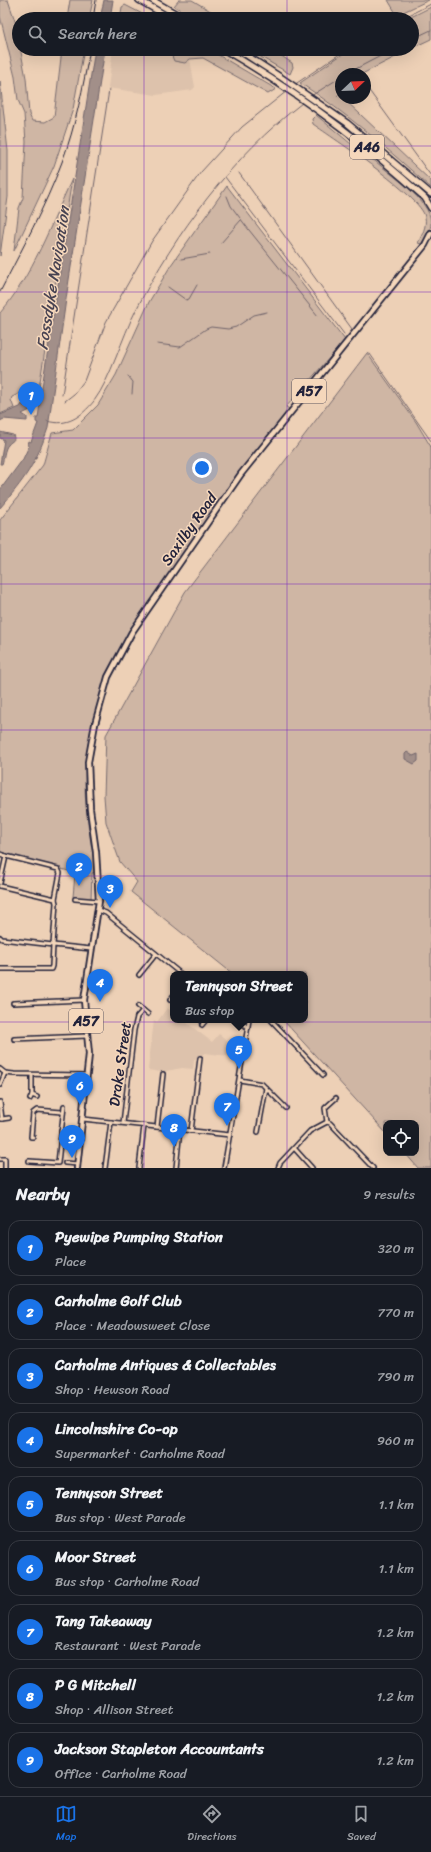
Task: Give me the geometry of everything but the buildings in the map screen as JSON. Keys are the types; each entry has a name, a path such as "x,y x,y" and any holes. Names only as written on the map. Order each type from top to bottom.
{"highway":[{"path":"139,0 160,12"},
{"path":"152,0 173,12"},
{"name":"A46","path":"237,56 323,106 377,147 431,194"},
{"name":"A46","path":"247,56 361,143 425,198 431,208"}],"main road":[{"name":"Saxilby Road","path":"99,901 98,874 90,809 88,776 89,750 104,690 121,651 137,624 254,457 331,364 425,245 431,233"},
{"name":"Saxilby Road","path":"425,245 431,242"},
{"name":"A57","path":"78,1166 89,1054 84,1000 99,901"}],"street":[{"path":"0,854 58,869 60,873 55,900 51,969 0,969"},
{"path":"0,882 6,856"},
{"path":"0,886 55,900"},
{"path":"75,899 99,901"},
{"path":"98,910 106,913 177,971"},
{"path":"0,937 2,939 91,949"},
{"path":"139,975 156,954"},
{"path":"13,1003 84,1000"},
{"name":"Drake Street","path":"138,1006 148,1014"},
{"name":"Drake Street","path":"123,1123 134,1030 137,1017 143,1010"},
{"path":"242,1023 248,1028"},
{"path":"224,1168 249,1023"},
{"path":"274,1023 323,1075"},
{"path":"14,1039 87,1036"},
{"path":"192,1130 200,1058"},
{"path":"0,1069 5,1073 32,1075 87,1075"},
{"path":"0,1085 5,1073"},
{"path":"157,1127 163,1074"},
{"path":"30,1099 32,1095 32,1075"},
{"path":"240,1080 259,1083 286,1108"},
{"path":"258,1132 266,1088"},
{"path":"32,1095 37,1097"},
{"path":"327,1122 325,1108 336,1098"},
{"path":"0,1102 1,1119 9,1118"},
{"path":"57,1168 64,1106"},
{"path":"33,1137 31,1137 33,1114 37,1110 63,1113"},
{"path":"82,1119 230,1135"},
{"path":"105,1168 111,1122"},
{"path":"278,1168 280,1163 295,1149 310,1131 327,1122"},
{"path":"327,1122 330,1123 372,1167"},
{"path":"139,1168 144,1126"},
{"path":"176,1168 180,1129"},
{"path":"61,1132 70,1132"},
{"path":"295,1149 312,1168"},
{"path":"0,1159 5,1159 5,1168"},
{"path":"29,1162 58,1163"},
{"path":"65,1163 78,1166"}],"shaded area":[{"path":"0,0 8,0 12,12 12,56 22,56 26,78 29,114 32,121 45,122 54,117 61,56 83,56 73,109 54,166 14,251 19,208 23,198 26,142 24,114 18,100 15,77 0,16"},
{"path":"70,0 93,0 90,12 68,12"},
{"path":"104,0 113,0 111,12 101,12"},
{"path":"179,0 192,0 212,12 184,12 174,6"},
{"path":"388,0 429,0 403,12 395,12"},
{"path":"125,5 138,12 121,12 122,7"},
{"path":"431,7 431,39 419,45 419,13"},
{"path":"94,56 104,56 66,299 48,428 34,462 16,489 0,508 0,490 23,459 29,446 29,441 31,442 38,423 36,422 36,418 38,418 40,403 38,401 40,400"},
{"path":"112,56 172,56 174,61 190,59 195,87 192,90 156,95 108,88"},
{"path":"172,56 220,56 276,89 268,94 203,58 190,59 185,63 174,61"},
{"path":"259,56 282,56 292,63 293,67 290,74"},
{"path":"340,56 397,56 371,69 371,68 335,68 335,104 349,104 431,181 431,188 351,119 300,83"},
{"path":"0,81 8,151 8,197 0,256"},
{"path":"316,115 368,158 375,161 409,188 424,205 429,214 431,225 428,234 421,244 418,243 424,230 425,217 420,208 393,182 313,124 312,119"},
{"path":"72,179 39,388 29,389 12,397 11,400 14,408 0,414 0,313 12,298 32,266"},
{"path":"227,186 345,340 286,407 291,410 217,505 127,636 118,653 97,707 88,746 86,765 86,806 96,872 92,873 91,899 73,897 75,874 69,871 0,854 0,520 43,465 52,433 73,430 98,405 116,375 149,302 171,265"},
{"path":"367,353 416,422 431,447 431,1168 418,1168 408,1156 419,1156 419,1120 383,1120 383,1130 286,1023 308,1023 308,971 229,971 131,892 137,882 120,862 106,822 104,796 106,735 185,592"},
{"path":"22,404 23,406 30,405 30,410 22,414 27,417 27,421 4,419 0,421 0,415 20,407"},
{"path":"0,432 13,435 14,438 9,443 5,451 2,464 0,464 4,440 0,438"},
{"path":"407,752 413,756 418,754 418,761 414,764 405,759 405,754"},
{"path":"167,1008 170,1010 170,1023 187,1023 212,1042 219,1034 228,1041 225,1046 237,1051 236,1057 205,1053 194,1060 193,1069 182,1068 161,1072 148,1070 154,1020 157,1022"}],"waterway":[{"path":"415,12 431,4"},
{"path":"419,36 431,30"},
{"path":"294,85 337,56"},
{"path":"358,68 381,56"},
{"path":"311,96 335,81"},
{"path":"62,395 109,90"},
{"path":"65,401 74,394 84,381 106,322 152,241 201,172 242,127 287,91"},
{"path":"371,93 431,176"},
{"path":"47,421 54,423 67,422 79,416 94,401 106,381 136,310 169,252 188,224 230,171 277,124 302,103"},
{"path":"239,173 352,329"},
{"path":"225,177 344,334"},
{"path":"227,196 231,206 249,230 318,316"},
{"path":"221,243 241,220"},
{"path":"181,259 210,254"},
{"path":"168,287 186,300 189,299 197,285"},
{"path":"157,344 180,347 206,329 211,327 228,329 236,327 254,315 267,312"},
{"path":"370,354 431,441"},
{"path":"128,376 133,382 132,394"}],"railway":[{"path":"94,12 96,0"},
{"path":"0,292 41,212 62,162 75,120 89,56"}],"place":[{"name":"Pyewipe Pumping Station","path":"31,415"},
{"name":"Carholme Golf Club","path":"79,886"},
{"name":"Carholme Antiques & Collectables","path":"110,908"},
{"name":"Lincolnshire Co-op","path":"100,1002"},
{"name":"Tennyson Street","path":"239,1069"},
{"name":"Moor Street","path":"80,1105"},
{"name":"Tang Takeaway","path":"227,1126"},
{"name":"P G Mitchell","path":"174,1147"},
{"name":"Jackson Stapleton Accountants","path":"72,1158"}],"water label":[{"name":"Fossdyke Navigation","path":"53,278"}]}
